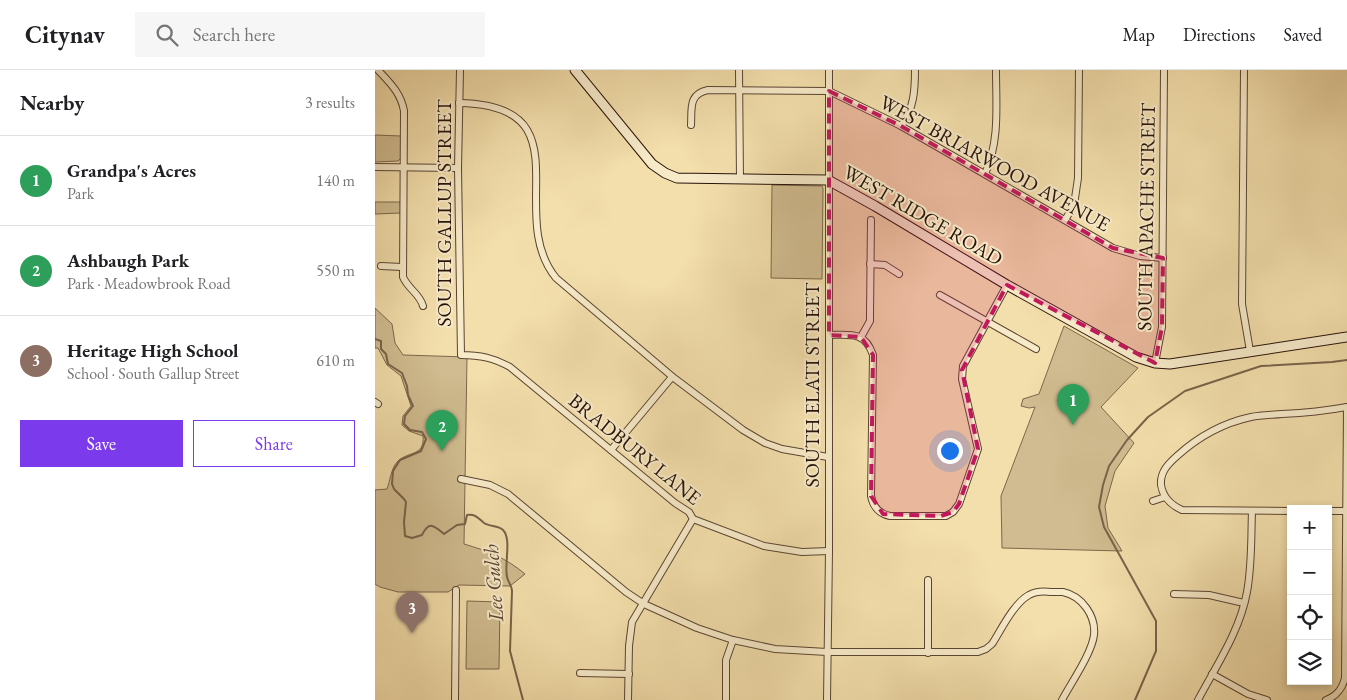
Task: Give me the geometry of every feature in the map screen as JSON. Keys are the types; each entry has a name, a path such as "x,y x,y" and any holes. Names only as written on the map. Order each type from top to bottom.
{"street":[{"path":"378,70 397,91 403,105 402,267 405,282 421,299 423,306"},
{"name":"SOUTH GALLUP STREET","path":"460,70 461,355"},
{"name":"WEST RIDGE ROAD","path":"575,70 652,164 665,173 677,178 828,180 1007,285 1136,357 1155,364 1170,364 1347,337"},
{"path":"739,70 740,179"},
{"name":"SOUTH ELATI STREET","path":"827,700 829,551 829,70"},
{"path":"901,126 909,114 913,101 915,70"},
{"path":"985,174 996,136 996,70"},
{"path":"1065,220 1074,205 1078,178 1079,70"},
{"name":"SOUTH APACHE STREET","path":"1155,364 1162,327 1164,70"},
{"path":"1244,70 1242,304 1251,351"},
{"name":"WEST BRIARWOOD AVENUE","path":"691,126 692,102 700,92 708,90 829,90 901,126 1121,251 1140,256 1163,258"},
{"path":"459,103 482,104 505,110 514,115 533,140 536,152 537,235 548,268 568,289 672,377 740,428 759,439 794,452 829,457"},
{"path":"375,166 459,168"},
{"path":"861,337 870,321 871,220"},
{"path":"871,264 885,265 899,274"},
{"path":"381,266 402,267"},
{"path":"829,335 852,334 861,337 867,342 873,356 871,496 873,504 879,511 887,515 941,516 949,514 956,509 977,456 978,442 962,379 962,370 1007,285"},
{"path":"940,295 1035,349"},
{"name":"WEST RIDGE ROAD","path":"1251,351 1347,330"},
{"name":"BRADBURY LANE","path":"461,355 488,357 510,367 675,503 689,512 693,519 763,546 802,552 829,551"},
{"path":"611,450 672,377"},
{"path":"1287,511 1189,511 1174,506 1165,496 1161,481 1165,468 1184,449 1212,431 1253,417 1315,412 1347,407 1345,678 1337,694 1326,700"},
{"path":"461,479 490,485 508,494 626,592 645,604 697,628 733,640 775,649 827,652 928,653 981,651 992,644 1019,603 1027,595 1041,591 1066,593 1078,599 1087,609 1093,622 1094,630 1092,645 1062,700"},
{"path":"1153,501 1165,496"},
{"path":"1198,700 1235,629 1244,603 1250,573 1252,511"},
{"path":"1332,511 1346,511"},
{"path":"628,700 629,646 632,622 645,604 693,519"},
{"path":"928,580 928,653"},
{"path":"455,700 456,590"},
{"path":"1173,594 1209,595 1244,603"},
{"path":"725,700 726,660 733,640"},
{"path":"580,673 629,674"},
{"path":"1212,674 1249,694 1267,700"}],"highlighted area":[{"path":"829,91 901,126 1113,248 1163,258 1162,327 1155,363 1007,285 962,370 978,449 959,504 953,512 941,516 883,514 871,496 873,355 861,337 829,335"}],"shaded area":[{"path":"375,135 401,136 401,158 398,161 375,162"},
{"path":"772,185 822,186 822,279 771,278"},
{"path":"375,202 400,202 401,213 375,214"},
{"path":"375,308 392,324 395,343 403,355 467,357 464,544 496,556 525,574 510,586 459,585 448,592 398,592 375,584 375,490 387,489 397,462 418,451 423,443 423,436 409,431 402,425 403,416 411,406 401,376 387,365 378,348 375,348"},
{"path":"1064,326 1138,368 1101,407 1134,443 1115,471 1105,506 1108,528 1122,551 1002,548 1001,496 1035,407 1021,406 1023,399 1039,394"},
{"path":"467,601 500,602 499,669 466,669"}],"waterway":[{"name":"Lee Gulch","path":"375,339 381,341 381,349 386,354 388,364 402,373 407,386 408,395 413,406 405,416 404,424 410,430 422,432 426,439 421,451 400,460 393,471 392,484 394,489 406,502 405,536 412,538 422,535 429,526 437,528 444,534 457,525 465,524 467,515 475,516 486,524 499,527 506,534 506,572 512,591 510,651 523,700"},
{"path":"1135,700 1156,651 1156,621 1104,527 1099,507 1109,466 1127,440 1148,417 1185,391 1261,366 1347,360"}],"place":[{"name":"Grandpa's Acres","path":"1073,425"},
{"name":"Ashbaugh Park","path":"442,451"},
{"name":"Heritage High School","path":"412,633"}]}
